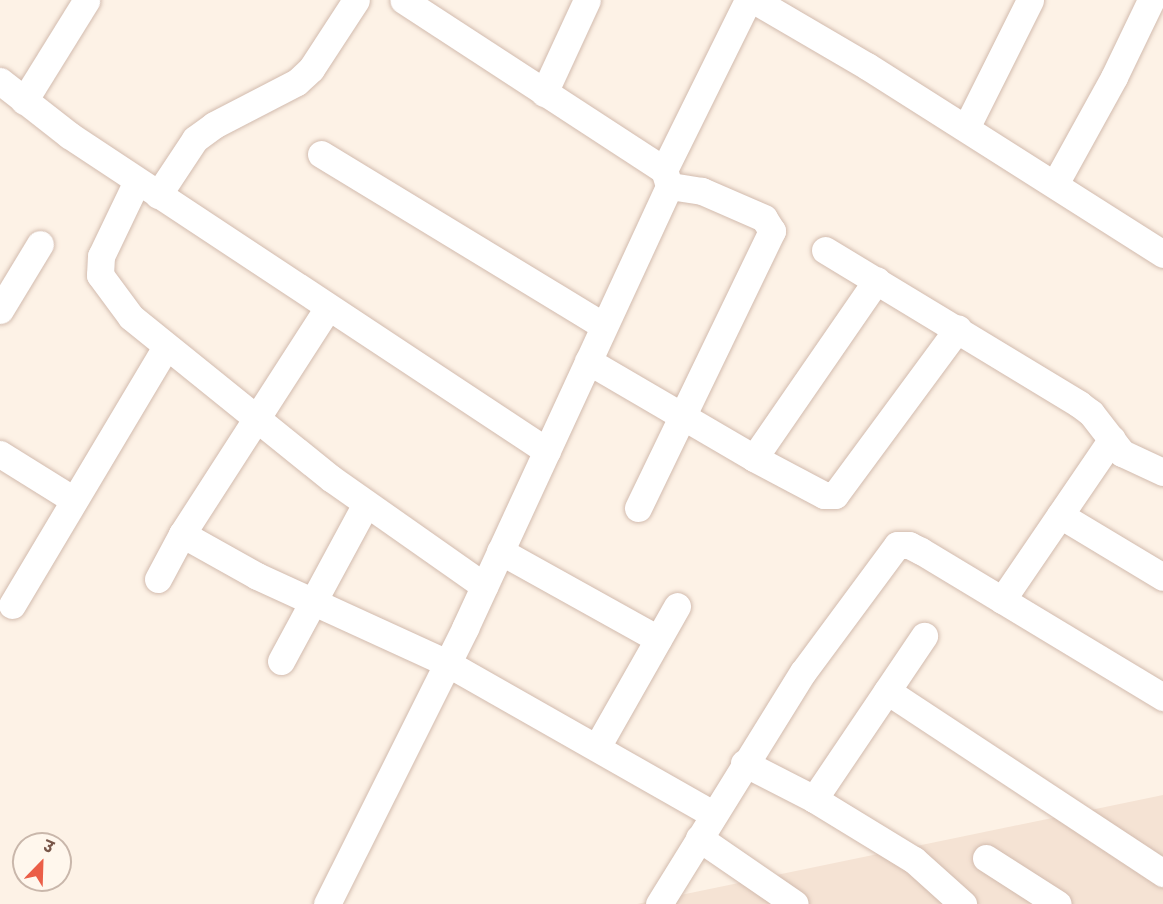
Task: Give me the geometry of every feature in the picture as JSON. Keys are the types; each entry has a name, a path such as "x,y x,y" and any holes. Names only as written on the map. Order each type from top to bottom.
{"street":[{"path":"356,0 311,69 297,82 214,124 195,139 148,188 106,240 100,275 131,317 166,347 366,504 484,586"},
{"path":"403,0 667,178 754,213 771,223 772,231 684,419 638,508"},
{"path":"544,93 587,0"},
{"path":"327,904 447,663 547,451 748,0"},
{"path":"754,0 966,128 1163,255"},
{"path":"966,128 1030,0"},
{"path":"1055,184 1109,86 1151,0"},
{"path":"24,101 86,1"},
{"path":"0,81 24,101 148,188 327,309 547,451"},
{"path":"321,154 604,326"},
{"path":"3,299 40,244"},
{"path":"825,250 958,328 1091,413 1122,453 1163,472"},
{"path":"754,458 876,280"},
{"path":"158,579 182,534 327,309"},
{"path":"588,361 754,458 824,495 835,495 958,328"},
{"path":"12,605 166,347"},
{"path":"1002,600 1112,439"},
{"path":"0,454 74,500"},
{"path":"281,661 311,601 366,504"},
{"path":"1060,516 1163,577"},
{"path":"182,534 311,601 447,663 712,814"},
{"path":"659,904 712,814 804,672 897,545 909,545 921,551 1163,697"},
{"path":"500,551 658,639"},
{"path":"597,747 676,606"},
{"path":"814,799 924,636"},
{"path":"886,691 1163,873"},
{"path":"744,763 814,799 914,860 963,904"},
{"path":"699,838 795,904"},
{"path":"986,858 1058,904"}],"shaded area":[{"path":"1163,795 1163,904 637,904"}]}
